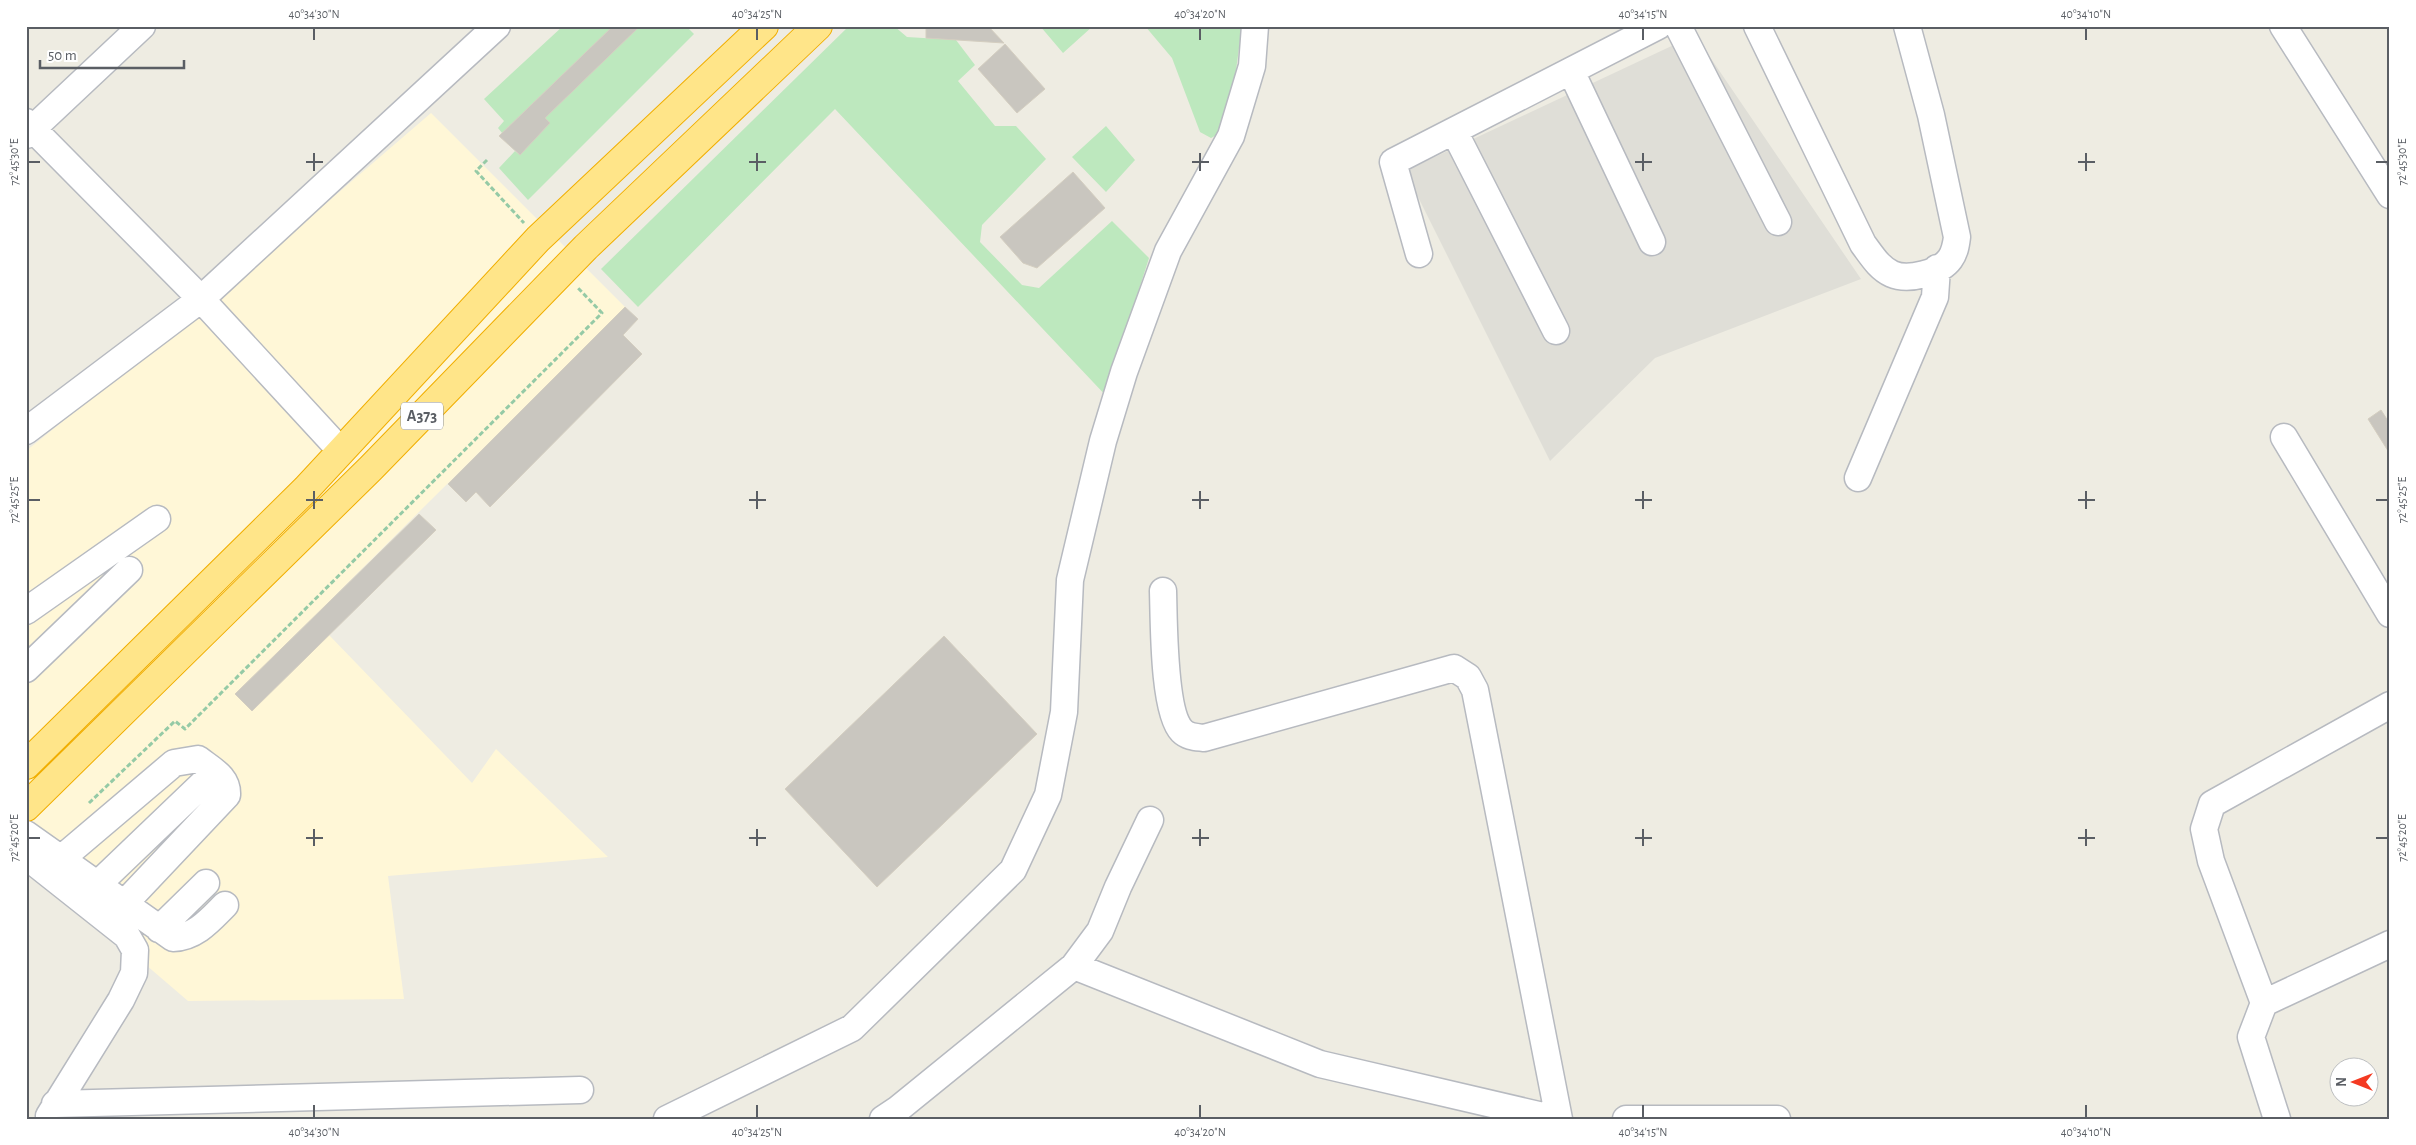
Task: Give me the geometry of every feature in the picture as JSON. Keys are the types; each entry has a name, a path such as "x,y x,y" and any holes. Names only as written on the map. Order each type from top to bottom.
{"highway":[{"name":"A373","path":"26,765 306,489 538,239 764,26"},
{"name":"A373","path":"26,807 371,468 562,272 818,26"}],"street":[{"path":"142,26 28,129 201,299 341,451"},
{"path":"26,431 201,299 497,26"},
{"path":"667,1119 852,1028 1013,870 1048,795 1064,712 1070,580 1103,441 1124,372 1168,251 1230,136 1252,66 1255,26"},
{"path":"1419,254 1392,162 1658,26"},
{"path":"1678,26 1778,222"},
{"path":"1757,26 1863,244 1879,266 1899,277 1930,272 1937,268 1950,259 1957,237 1931,115 1907,26"},
{"path":"2283,26 2390,195"},
{"path":"1571,71 1652,242"},
{"path":"1454,131 1556,331"},
{"path":"1858,478 1935,297 1937,268"},
{"path":"2284,437 2390,614"},
{"path":"26,612 157,519"},
{"path":"26,669 129,570"},
{"path":"1074,966 1320,1064 1558,1119 1475,690 1468,676 1454,668 1204,738 1190,736 1181,730 1173,715 1167,673 1163,591"},
{"path":"2277,1119 2252,1037 2264,1003 2211,861 2204,829 2212,804 2390,705"},
{"path":"62,858 174,763 198,760 215,772 227,785 227,795 124,904"},
{"path":"98,884 215,772"},
{"path":"898,1116 1074,966 1100,931 1118,887 1150,820"},
{"path":"26,834 174,938 187,938 204,926 226,905"},
{"path":"26,856 127,936 135,950 134,972 121,1000 51,1111"},
{"path":"160,929 206,883"},
{"path":"2264,1003 2390,944"},
{"path":"51,1111 580,1090"},
{"path":"1626,1119 1777,1119"}],"path":[{"path":"487,160 476,171 538,239"},
{"path":"86,806 175,720 185,729 602,313 562,272"}],"shaded area":[{"path":"1695,35 1861,279 1655,358 1550,461 1405,171"},
{"path":"431,113 625,307 236,694 252,711 329,635 472,783 496,749 608,857 388,876 404,999 188,1001 26,862 26,451 216,298"}],"green space":[{"path":"563,26 613,26 502,133 498,128 504,121 484,99"},
{"path":"640,26 686,26 694,34 528,200 499,168 515,151 520,155 550,123 545,118"},
{"path":"849,26 894,26 907,37 956,40 975,65 958,81 995,126 1016,126 1046,159 982,225 980,242 1022,285 1039,288 1112,221 1149,258 1129,321 1110,400 835,109 638,307 601,269"},
{"path":"1040,26 1093,26 1063,53"},
{"path":"1145,26 1242,26 1228,129 1211,138 1200,132 1172,58"},
{"path":"1106,126 1135,160 1106,192 1072,157"}],"building":[{"path":"613,26 640,26 545,118 550,123 520,155 499,136"},
{"path":"926,26 988,26 1004,43 926,38"},
{"path":"1005,44 1045,89 1017,113 978,69"},
{"path":"1073,172 1105,208 1037,268 1023,263 1000,237"},
{"path":"625,307 638,319 623,335 642,354 490,507 476,492 466,502 448,484"},
{"path":"2381,410 2390,424 2390,454 2368,419"},
{"path":"419,514 436,530 252,711 235,694"},
{"path":"944,636 1037,734 877,887 785,789"}]}
